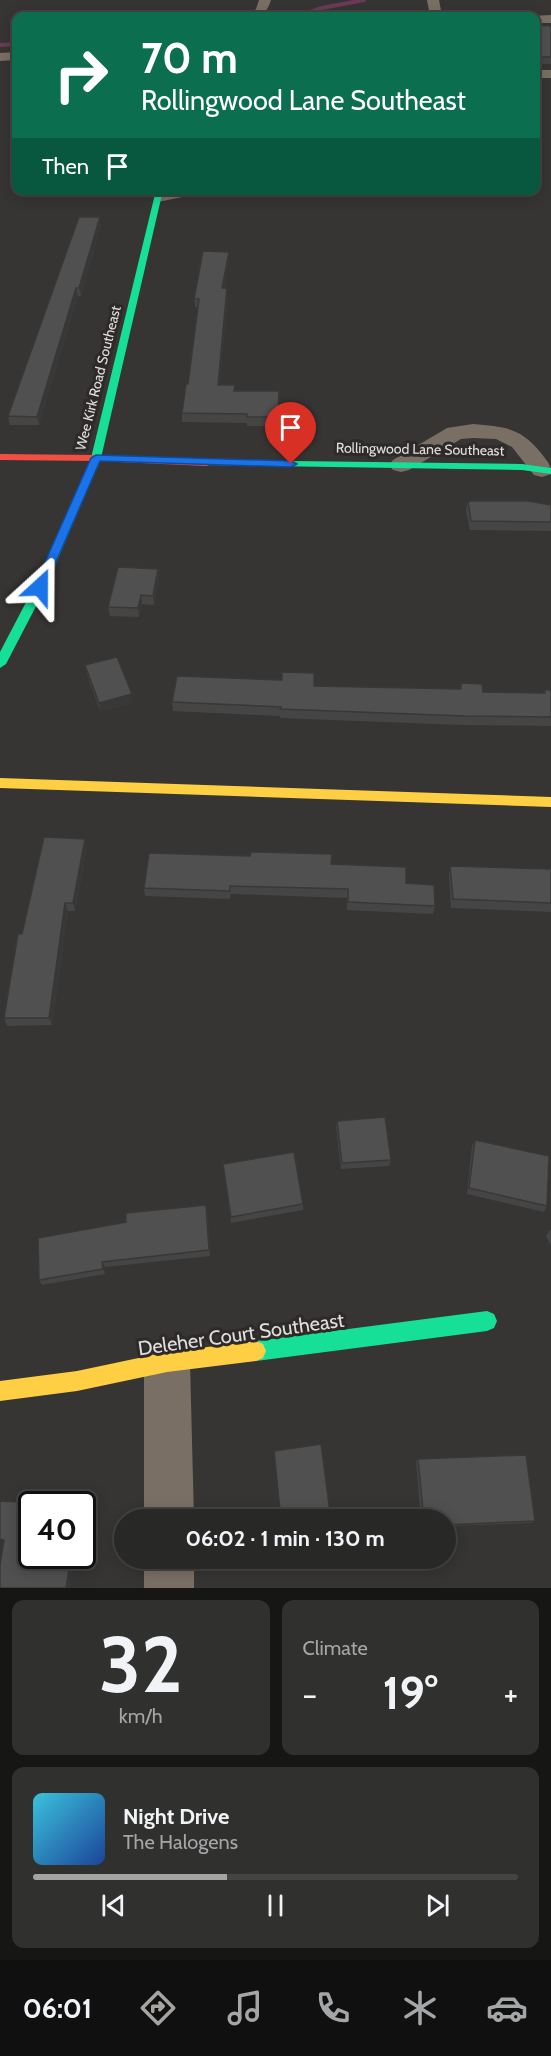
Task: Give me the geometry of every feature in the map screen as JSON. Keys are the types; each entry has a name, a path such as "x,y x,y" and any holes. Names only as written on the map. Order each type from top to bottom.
{"street":[{"name":"Wee Kirk Road Southeast","path":"0,664 40,587 96,458 159,195"},
{"path":"401,465 455,433 473,431 500,433 520,442 546,470"},
{"name":"Rollingwood Lane Southeast","path":"0,457 96,458 226,464 522,467 546,470"},
{"path":"0,783 551,802"},
{"name":"Deleher Court Southeast","path":"0,1391 77,1381 167,1362 487,1321"},
{"path":"167,1362 169,1509"},
{"path":"169,1588 170,1569"}],"building":[{"path":"540,25 551,26 551,57 540,57"},
{"path":"79,217 100,217 37,417 8,416"},
{"path":"203,251 229,252 222,288 227,288 218,385 235,385 234,391 279,391 278,417 182,413 199,299 194,299"},
{"path":"468,501 528,501 551,505 551,522 471,521"},
{"path":"118,567 158,569 153,596 141,595 138,608 108,607"},
{"path":"117,657 132,694 99,703 85,665"},
{"path":"282,672 314,673 314,686 461,689 461,683 482,684 483,692 545,693 544,690 551,690 551,717 280,709 281,707 172,702 177,676 282,680"},
{"path":"44,837 85,839 73,903 65,903 49,1018 4,1018 18,934 22,934"},
{"path":"251,852 332,854 331,864 406,867 406,883 434,885 435,906 348,902 348,889 230,886 230,891 144,888 149,853 250,856"},
{"path":"450,866 551,869 551,903 453,899"},
{"path":"385,1117 391,1160 342,1163 337,1121"},
{"path":"475,1140 549,1156 547,1206 469,1188"},
{"path":"294,1152 303,1204 231,1217 223,1164"},
{"path":"206,1205 209,1250 102,1262 103,1269 39,1280 38,1238 126,1222 126,1213"},
{"path":"321,1444 330,1509 280,1509 274,1451"},
{"path":"526,1455 535,1521 456,1525 456,1509 423,1509 418,1459"},
{"path":"0,1501 18,1502 18,1569 69,1569 66,1588 0,1588 0,1565 4,1540 0,1539"}],"waterway":[{"path":"310,12 364,0"},
{"path":"0,45 12,44"}],"traffic: fast":[{"path":"0,664 40,587 96,458 159,195"},
{"path":"207,463 522,467 551,471"},
{"path":"256,1351 487,1321"}],"traffic: slow":[{"path":"0,783 551,802"},
{"path":"0,1391 77,1381 167,1362 256,1351"}],"traffic: jam":[{"path":"0,457 207,463"}],"route":[{"path":"40,587 96,458 226,464 291,464"}]}
